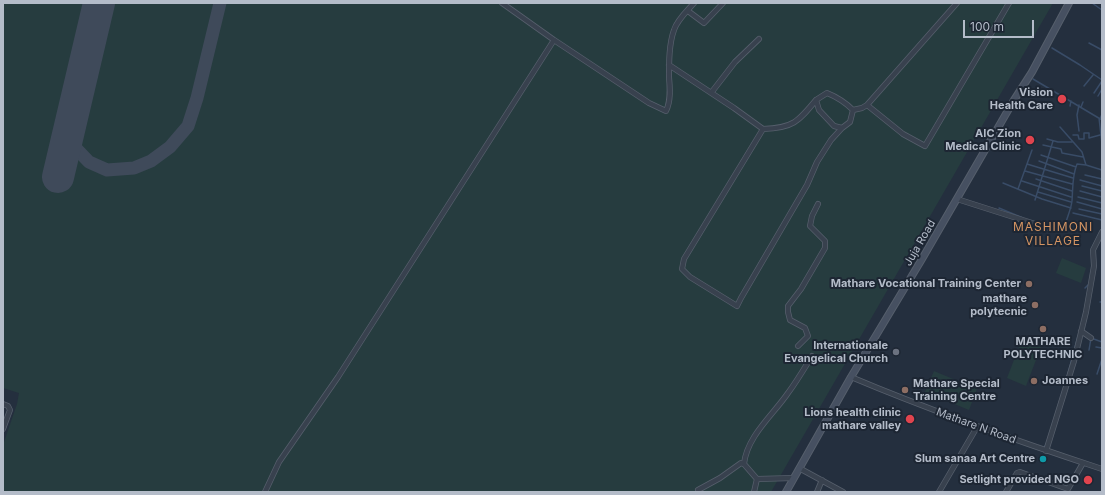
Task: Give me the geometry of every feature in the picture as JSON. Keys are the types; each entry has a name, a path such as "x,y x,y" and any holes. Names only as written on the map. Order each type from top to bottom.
{"main road":[{"name":"Juja Road","path":"786,492 851,378 1014,100 1032,72 1069,3"}],"street":[{"path":"502,3 554,40 649,103 666,111 669,95 669,65 674,30 694,3"},
{"path":"688,11 704,23 723,3"},
{"path":"853,110 867,105 957,3"},
{"path":"867,105 903,134 925,146 1009,3"},
{"path":"711,93 735,62 759,39"},
{"path":"264,492 279,462 338,376 554,40"},
{"path":"669,65 763,129 780,129 792,124 802,117 816,100 827,93 836,96 853,110"},
{"path":"816,100 819,110 834,126 842,128"},
{"path":"763,129 684,259 682,269 690,276 737,306 807,185 817,162 831,140 850,122 853,110"},
{"path":"957,199 1051,229"},
{"path":"798,346 808,336 805,328 790,320 788,306 801,289 825,248 825,241 810,226 812,216 818,204"},
{"path":"1046,451 1086,312 1094,266 1093,250 1102,232"},
{"path":"1081,331 1091,338"},
{"path":"757,479 744,464 745,456 752,442 768,418 788,393 812,356"},
{"name":"Mathare N Road","path":"851,378 977,427 1102,469"},
{"path":"3,404 8,406 10,410 3,429"},
{"path":"939,492 977,427"},
{"path":"698,490 720,478 741,463 744,464"},
{"path":"1006,492 1017,473 1020,472 1068,489 1083,463"},
{"path":"799,468 844,492"},
{"path":"757,479 794,478"},
{"path":"754,492 757,479"},
{"path":"816,492 822,480"}],"green space":[{"path":"3,3 1053,3 771,492 3,492 3,445 17,404 19,393 3,388"},
{"path":"1062,258 1086,268 1081,283 1056,273"},
{"path":"1022,339 1041,347 1026,386 1007,378"},
{"path":"934,371 977,389 969,410 925,392"}],"waterway":[{"path":"1092,3 1102,10"},
{"path":"1089,43 1102,50"},
{"path":"1052,48 1102,80"},
{"path":"1084,86 1093,75"},
{"path":"1033,79 1102,120"},
{"path":"1094,93 1102,81"},
{"path":"1098,96 1102,89"},
{"path":"1070,106 1071,101"},
{"path":"1081,107 1083,102"},
{"path":"1079,105 1077,115 1079,131"},
{"path":"1100,119 1102,114"},
{"path":"1099,118 1102,144"},
{"path":"1060,127 1082,152 1086,165 1102,170"},
{"path":"1073,135 1078,135 1079,139 1084,139 1084,133 1089,133 1089,138 1100,135"},
{"path":"1047,139 1058,142 1072,142"},
{"path":"1035,200 1053,141"},
{"path":"1043,145 1061,149 1062,153 1083,157"},
{"path":"1018,189 1032,150"},
{"path":"1041,155 1076,167"},
{"path":"1039,161 1074,174"},
{"path":"1027,164 1073,178"},
{"path":"1066,222 1072,204 1073,178 1075,169 1077,164 1086,165"},
{"path":"1025,171 1072,184"},
{"path":"1085,175 1102,179"},
{"path":"1036,179 1072,191"},
{"path":"1080,180 1102,186"},
{"path":"1022,181 1071,197"},
{"path":"1003,183 1042,199 1071,208"},
{"path":"1082,186 1102,191"},
{"path":"1080,191 1102,197"},
{"path":"1038,192 1071,202"},
{"path":"1078,197 1102,203"},
{"path":"1077,202 1102,209"},
{"path":"999,208 1023,218"},
{"path":"1079,209 1102,214"},
{"path":"1073,213 1102,220"},
{"path":"1085,288 1089,284"},
{"path":"1066,381 1078,336"},
{"path":"1089,350 1091,338 1102,342"},
{"path":"1096,347 1102,348"},
{"path":"1097,374 1102,359"},
{"path":"1044,448 1047,442"}],"taxiway":[{"path":"67,139 89,162 107,170 134,168 151,161 170,147 188,126 197,98 220,3"}],"runway":[{"path":"58,177 99,3"}],"place":[{"name":"Vision Health Care","path":"1062,99"},
{"name":"AIC Zion Medical Clinic","path":"1030,140"},
{"name":"Mathare Vocational Training Center","path":"1029,284"},
{"name":"mathare polytecnic","path":"1035,305"},
{"name":"MATHARE POLYTECHNIC","path":"1043,329"},
{"name":"Internationale Evangelical Church","path":"896,352"},
{"name":"Joannes","path":"1034,381"},
{"name":"Mathare Special Training Centre","path":"905,390"},
{"name":"Lions health clinic mathare valley","path":"910,419"},
{"name":"Slum sanaa Art Centre","path":"1043,459"},
{"name":"Setlight provided NGO","path":"1088,480"}],"district":[{"name":"MASHIMONI VILLAGE","path":"1053,234"}]}
